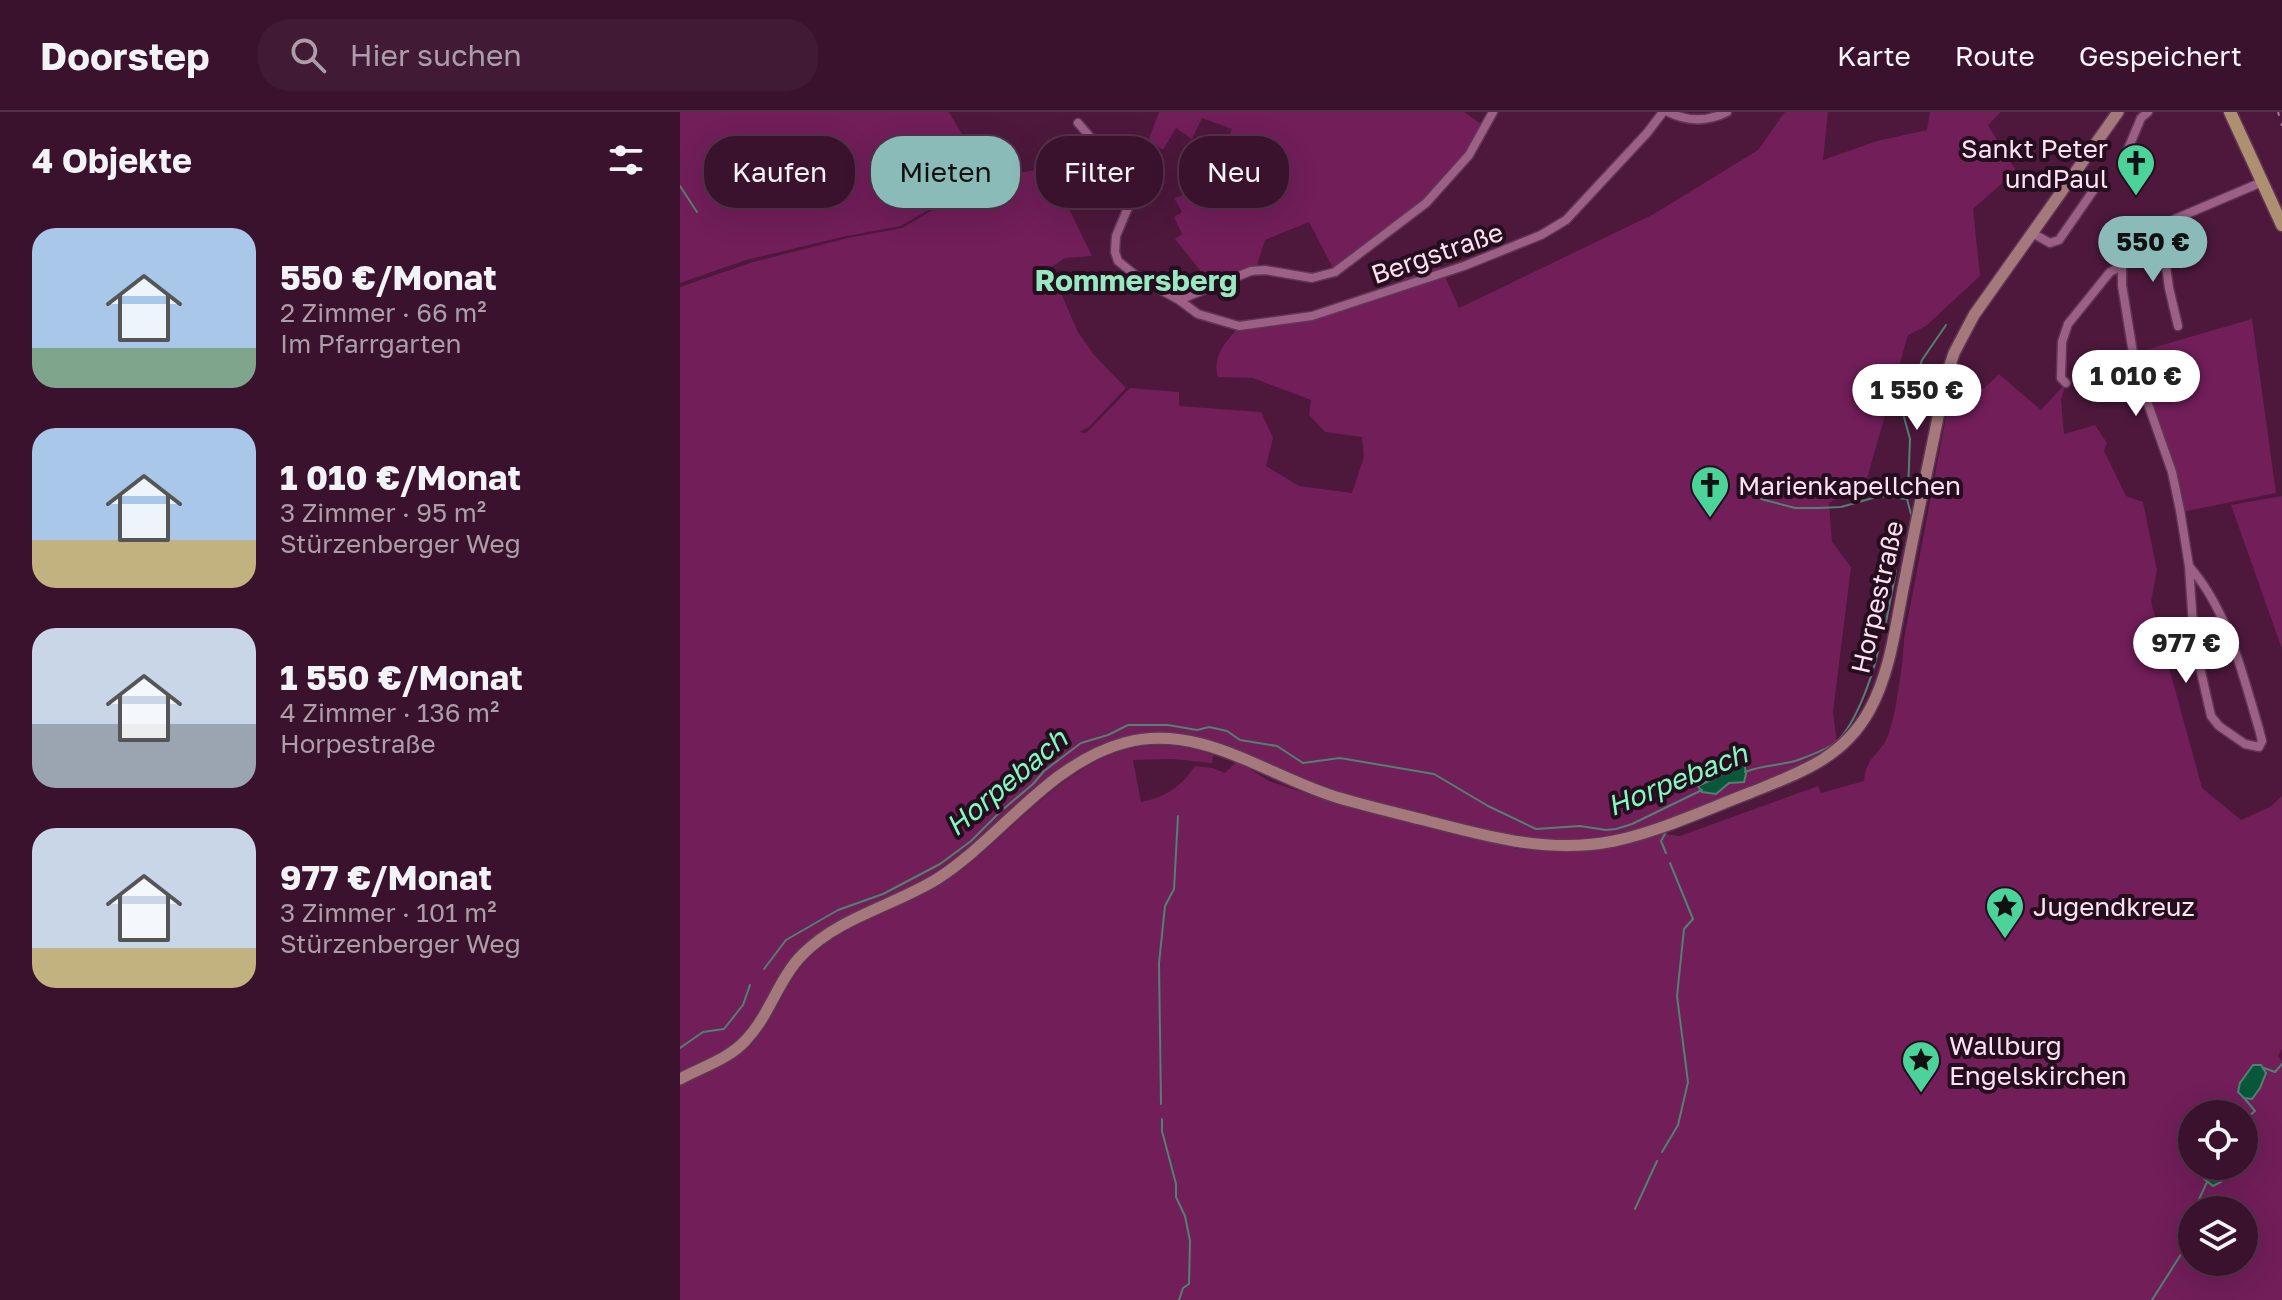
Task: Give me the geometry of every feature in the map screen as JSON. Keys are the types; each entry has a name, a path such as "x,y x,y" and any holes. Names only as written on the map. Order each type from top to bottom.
{"main road":[{"path":"2230,112 2282,225"}],"street":[{"path":"1078,123 1091,138 1096,152 1120,165 1127,180 1132,198 1116,236 1118,261 1139,278 1179,300 1251,271 1265,270 1312,278 1335,272 1426,203 1469,155 1493,112"},
{"path":"1666,112 1686,120 1714,118 1727,112"},
{"name":"Bergstraße","path":"1179,300 1198,314 1239,326 1312,316 1499,253 1541,235 1566,220 1666,112"},
{"name":"Horpestraße","path":"680,1079 723,1057 747,1039 788,973 820,939 938,878 1058,778 1084,760 1120,744 1177,739 1200,744 1344,800 1509,841 1555,846 1592,844 1636,835 1797,774 1823,761 1859,728 1878,692 1893,638 1946,377 1964,332 2118,112"},
{"path":"2128,149 2141,118 2148,112"},
{"path":"2032,233 2050,243 2059,240 2093,191 2091,183 2077,170"},
{"path":"2189,566 2204,583 2223,619 2259,729 2262,741 2259,747 2245,744 2219,726 2211,716 2194,641 2189,566 2172,472 2133,353 2122,266 2128,256 2157,230 2196,208 2262,182"},
{"path":"2157,230 2162,237 2178,326"},
{"path":"2066,383 2061,378 2061,358 2068,324 2110,272 2122,266"}],"shaded area":[{"path":"680,112 949,112 963,136 871,136 871,208 932,208 901,226 746,260 680,283"},
{"path":"1159,112 1464,112 1484,126 1436,188 1397,223 1334,270 1309,222 1265,240 1256,268 1211,284 1175,239 1182,234 1174,217 1182,212 1180,208 1289,208 1289,136 1229,136 1232,129 1202,118 1193,136 1188,136 1176,128 1163,150 1163,136 1150,136"},
{"path":"1785,112 1828,112 1823,160 1877,141 1927,130 1930,112 2001,112 1988,125 2016,171 1973,209 1980,276 1926,326 1908,335 1866,482 1829,503 1832,542 1851,567 1833,712 1837,744 1800,766 1653,825 1607,836 1554,841 1511,835 1355,797 1313,784 1250,756 1134,736 1027,796 963,853 920,882 819,932 788,963 746,1033 717,1055 680,1073 680,287 753,262 902,228 936,208 1020,208 1020,173 1036,170 1036,208 1069,208 1092,256 1065,258 1050,268 1078,332 1094,355 1126,388 1089,427 1079,432 1086,433 1130,388 1179,392 1179,406 1261,412 1273,438 1266,466 1299,486 1352,493 1364,457 1362,437 1325,432 1309,415 1311,400 1253,378 1218,377 1218,357 1237,329 1312,317 1444,274 1459,308 1654,214 1758,150"},
{"path":"1434,250 1442,271 1404,284 1397,266"},
{"path":"2252,319 2276,493 2182,512 2135,353"},
{"path":"1999,374 2041,410 2066,383 2061,400 2064,434 2095,425 2107,443 2104,451 2126,496 2143,502 2157,570 2151,602 2202,788 2241,820 2270,807 2282,796 2282,1048 2278,1056 2282,1061 2282,1300 680,1300 680,1086 728,1063 745,1051 768,1022 801,967 825,945 857,925 943,883 1065,781 1097,761 1131,748 1170,746 1213,755 1212,763 1172,759 1133,760 1141,802 1172,790 1195,766 1225,773 1237,761 1269,781 1337,804 1517,849 1561,852 1620,845 1657,833 1680,836 1818,786 1821,793 1864,781 1867,766 1884,744 1893,718 1904,639 1952,385 1980,392"},
{"path":"2282,496 2282,649 2231,505"},
{"path":"1744,761 1744,782 1729,783 1716,794 1702,792 1698,786 1720,776 1736,763"},
{"path":"2253,1065 2261,1065 2266,1073 2252,1099 2244,1098 2238,1092 2240,1083"},
{"path":"2206,1180 2222,1180 2221,1182 2213,1186"}],"waterway":[{"path":"680,186 697,212"},
{"name":"Horpebach","path":"1908,399 1922,360 1946,325"},
{"name":"Horpebach","path":"1904,417 1910,439 1908,491"},
{"path":"1761,499 1795,508 1818,508 1841,507 1880,496 1907,499 1911,514"},
{"name":"Horpebach","path":"1894,547 1898,534 1905,527"},
{"name":"Horpebach","path":"1886,622 1896,571"},
{"name":"Horpebach","path":"1745,772 1798,760 1832,745 1840,738 1861,703 1878,652"},
{"name":"Horpebach","path":"764,969 786,940 838,910 883,894 940,864 971,841 1044,771 1081,743 1128,725 1168,725 1197,730 1209,727 1227,731 1240,740 1277,746 1303,763 1340,758 1434,774 1488,806 1536,829 1580,826 1616,829 1702,790"},
{"path":"1161,1104 1159,963 1165,906 1174,889 1178,816"},
{"path":"1666,832 1661,841 1666,853"},
{"path":"1662,1152 1678,1125 1688,1082 1677,996 1684,929 1693,919 1670,863"},
{"name":"Horpebach","path":"680,1048 703,1032 724,1029 743,1005 750,985"},
{"path":"2264,1068 2275,1072 2282,1064"},
{"path":"1162,1119 1176,1197 1185,1216 1190,1241 1189,1284 1183,1288 1179,1300"},
{"path":"1635,1209 1657,1161"},
{"path":"2200,1196 2207,1182"},
{"path":"2152,1300 2178,1259"}],"railway":[{"path":"2278,112 2282,126"}],"place":[{"name":"Sankt Peter undPaul","path":"2136,197"},
{"name":"Marienkapellchen","path":"1710,519"},
{"name":"Jugendkreuz","path":"2005,940"},
{"name":"Wallburg Engelskirchen","path":"1921,1094"}],"district":[{"name":"Rommersberg","path":"1136,280"}]}
